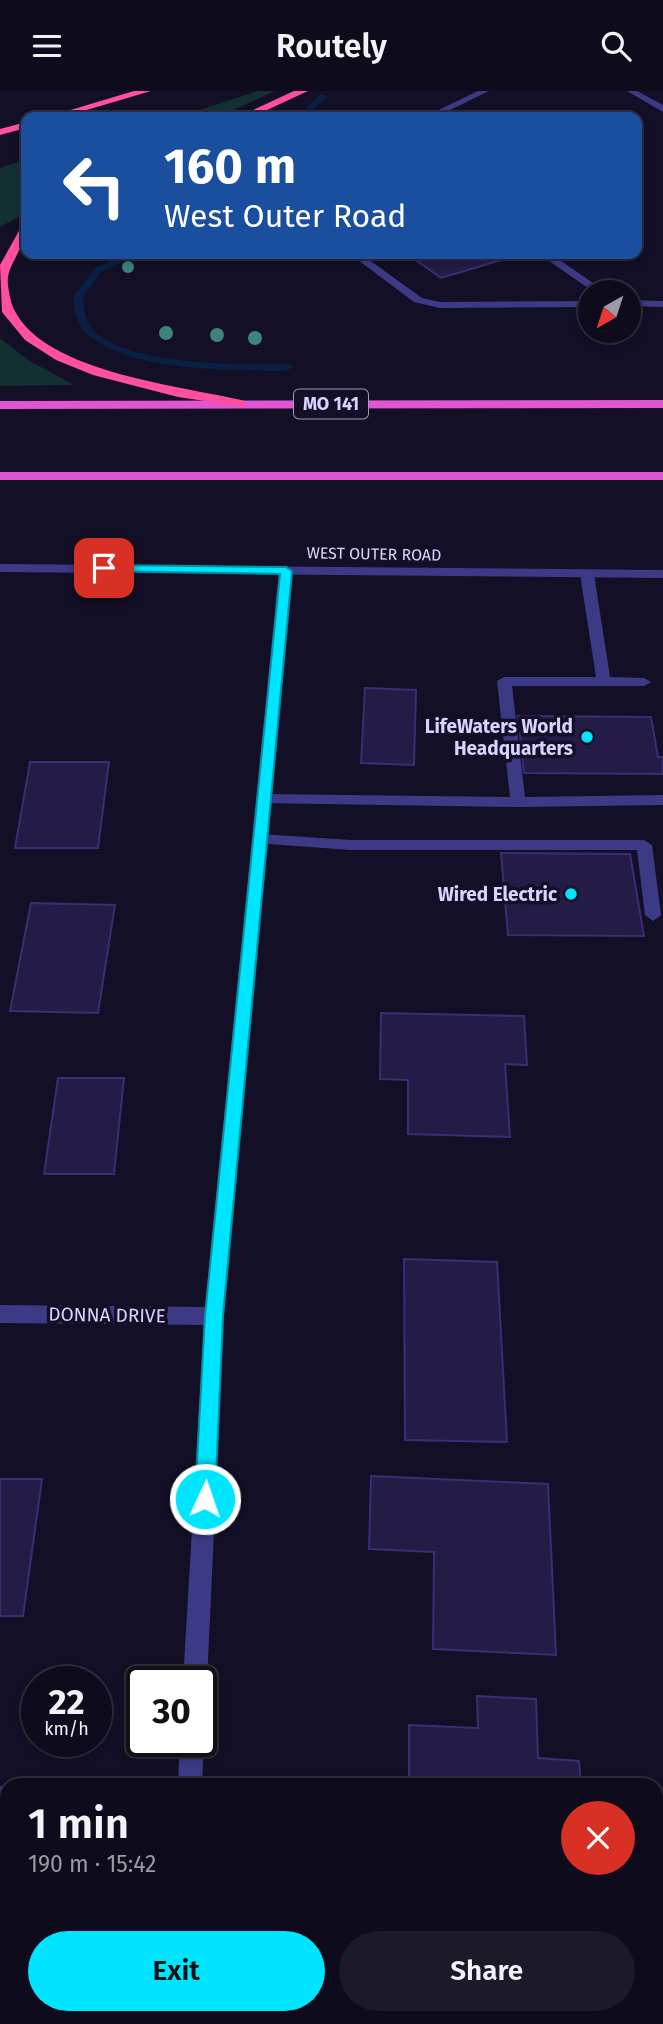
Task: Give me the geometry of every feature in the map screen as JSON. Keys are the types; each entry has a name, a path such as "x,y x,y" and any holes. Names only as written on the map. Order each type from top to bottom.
{"highway":[{"path":"70,112 146,91"},
{"path":"255,112 303,91"},
{"path":"0,132 21,126"},
{"path":"9,237 21,231"},
{"path":"21,238 1,281 1,299 9,318 29,340 63,361 96,375 240,404"},
{"name":"MO 141","path":"0,405 663,404"},
{"path":"0,476 663,476"}],"street":[{"path":"440,112 485,91"},
{"path":"631,91 663,109"},
{"path":"362,259 418,300 440,305 578,304"},
{"path":"552,259 583,280"},
{"path":"641,303 663,304"},
{"name":"WEST OUTER ROAD","path":"0,568 663,574"},
{"path":"196,1666 214,1316 286,571"},
{"path":"587,574 604,682"},
{"path":"518,802 504,681 644,682"},
{"path":"264,799 518,802 663,800"},
{"path":"260,839 351,845 644,845 653,915"},
{"name":"DONNA DRIVE","path":"0,1314 214,1316"},
{"path":"190,1778 191,1757"}],"green space":[{"path":"258,91 275,91 229,112 193,112"},
{"path":"21,161 21,216 0,227 0,168"},
{"path":"0,338 28,360 74,385 0,386"}],"building":[{"path":"414,259 505,259 441,278"},
{"path":"365,688 416,690 414,765 361,763"},
{"name":"LifeWaters World Headquarters","path":"518,716 651,717 658,757 663,757 663,774 524,773"},
{"path":"30,762 109,762 98,848 15,848"},
{"name":"Wired Electric","path":"501,853 630,854 644,936 508,935"},
{"path":"31,903 115,905 98,1013 10,1011"},
{"path":"381,1013 524,1016 527,1065 505,1064 510,1137 408,1134 408,1080 380,1079"},
{"path":"58,1078 124,1078 114,1174 44,1174"},
{"path":"404,1259 497,1262 507,1442 405,1440"},
{"path":"371,1476 548,1484 556,1655 433,1649 434,1552 369,1549"},
{"path":"0,1479 42,1479 23,1616 0,1616"},
{"path":"477,1696 536,1699 538,1758 579,1761 580,1778 409,1778 409,1725 478,1728"}],"waterway":[{"path":"310,112 311,107 324,96"},
{"path":"119,261 98,270 78,297 84,324 90,332 106,343 155,359 184,363 289,367"}],"place":[{"name":"LifeWaters World Headquarters","path":"587,737"},
{"name":"Wired Electric","path":"571,894"}],"route":[{"path":"104,568 286,571 214,1316 205,1499"}]}
